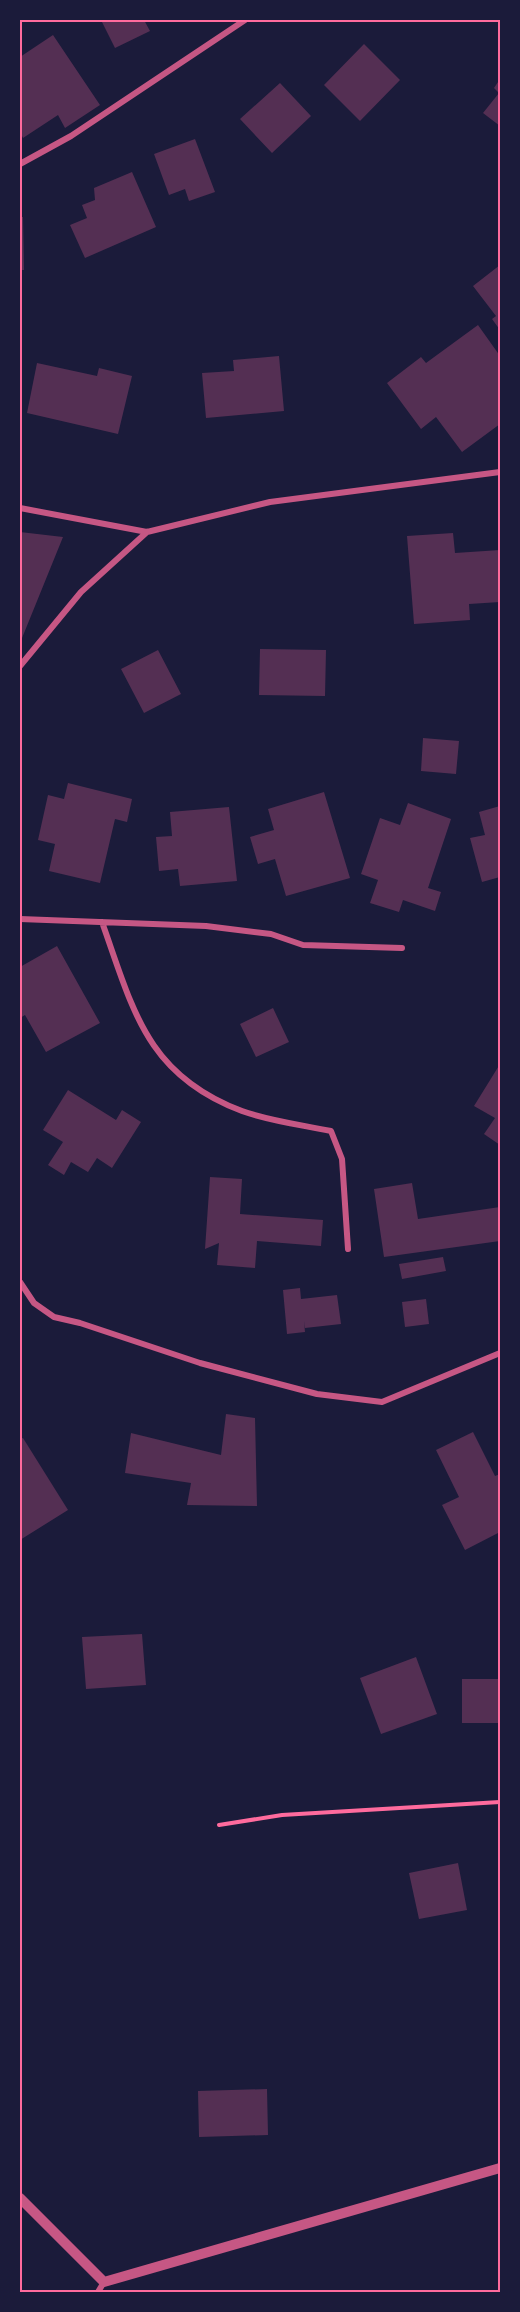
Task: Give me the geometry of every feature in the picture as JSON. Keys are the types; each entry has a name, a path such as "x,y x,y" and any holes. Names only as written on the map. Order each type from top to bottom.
{"street":[{"path":"20,164 71,136 245,20"},
{"path":"20,508 147,532 270,502 501,472"},
{"path":"20,666 81,592 147,532"},
{"path":"20,919 206,926 271,934 303,945 402,948"},
{"path":"102,922 133,1009 157,1053 185,1081 242,1111 331,1131 342,1159 348,1249"},
{"path":"20,1282 34,1303 54,1317 80,1323 200,1363 317,1394 382,1402 501,1353"},
{"path":"98,2292 104,2282 501,2168"},
{"path":"20,2198 104,2282"}],"path":[{"path":"219,1825 282,1815 501,1802"}],"building":[{"path":"101,20 144,20 150,31 115,48"},
{"path":"53,35 100,105 65,128 58,115 23,138 20,132 20,57"},
{"path":"364,44 400,80 360,121 324,85"},
{"path":"500,79 500,126 483,113 499,93 494,88"},
{"path":"280,83 311,116 272,153 240,119"},
{"path":"195,139 215,192 189,201 185,189 169,195 154,154"},
{"path":"132,172 156,227 85,258 70,225 87,218 82,205 95,200 94,188"},
{"path":"20,217 23,217 24,270 20,270"},
{"path":"500,265 500,330 492,319 496,316 473,286"},
{"path":"478,325 500,356 500,424 462,452 436,417 421,429 387,383 421,357 426,363"},
{"path":"279,356 284,411 206,418 202,373 234,371 233,360"},
{"path":"37,363 97,376 99,368 132,376 118,434 27,413"},
{"path":"20,532 63,537 20,643"},
{"path":"453,533 455,553 500,550 500,602 469,604 470,620 414,624 407,536"},
{"path":"260,649 326,650 325,696 259,695"},
{"path":"158,650 181,694 144,713 121,669"},
{"path":"423,738 459,741 456,774 421,771"},
{"path":"68,783 132,799 127,822 115,819 100,883 49,871 55,844 38,840 48,795 64,799"},
{"path":"324,792 350,878 286,896 275,859 258,864 250,837 274,830 268,809"},
{"path":"408,803 451,819 428,888 441,892 435,911 403,900 399,912 370,903 378,880 361,874 380,818 400,825"},
{"path":"500,806 500,877 482,882 470,838 485,835 479,812"},
{"path":"229,807 237,881 180,886 178,869 159,871 156,837 172,836 170,812"},
{"path":"57,946 100,1023 46,1052 25,1015 20,1018 20,967"},
{"path":"273,1008 289,1042 256,1057 240,1024"},
{"path":"500,1064 500,1145 484,1134 495,1118 474,1106"},
{"path":"68,1090 116,1120 122,1110 141,1122 112,1168 97,1158 88,1172 71,1162 64,1175 48,1165 63,1142 43,1130"},
{"path":"210,1177 242,1179 240,1214 323,1220 321,1246 257,1241 255,1268 217,1265 219,1243 205,1249"},
{"path":"412,1183 418,1219 500,1207 500,1241 384,1257 374,1189"},
{"path":"443,1257 446,1271 402,1279 399,1264"},
{"path":"300,1288 301,1299 337,1295 341,1324 305,1328 304,1321 305,1332 287,1334 283,1290"},
{"path":"426,1299 429,1324 405,1327 402,1302"},
{"path":"226,1414 255,1418 257,1506 187,1505 191,1483 125,1473 131,1433 221,1455"},
{"path":"473,1432 495,1476 500,1474 500,1532 465,1550 442,1505 459,1497 436,1450"},
{"path":"23,1438 68,1510 20,1540 20,1439"},
{"path":"142,1634 146,1685 86,1689 82,1637"},
{"path":"416,1657 437,1714 381,1734 360,1678"},
{"path":"462,1679 500,1679 500,1723 462,1723"},
{"path":"458,1863 467,1910 419,1919 409,1873"},
{"path":"267,2089 268,2135 199,2137 198,2091"}]}
